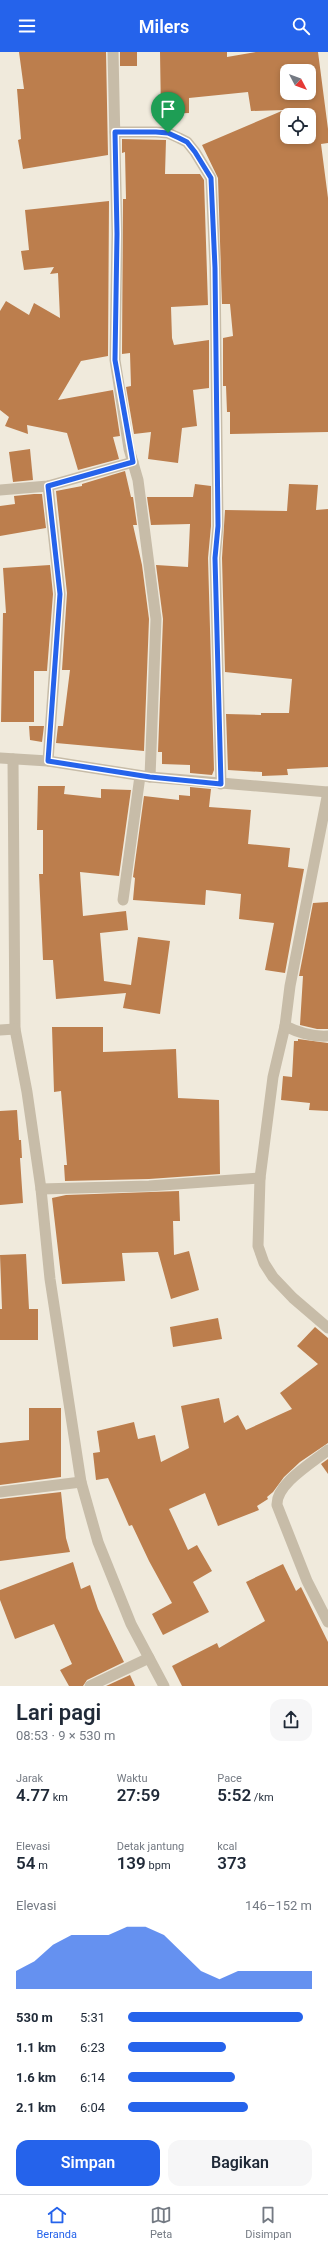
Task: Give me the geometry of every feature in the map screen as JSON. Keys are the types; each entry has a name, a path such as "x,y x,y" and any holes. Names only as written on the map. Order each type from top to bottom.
{"street":[{"path":"113,52 117,234 115,360 133,462 138,480 156,619 145,776 123,900"},
{"path":"115,132 168,133 179,138 187,142 211,178 215,268 218,526 216,585 221,784"},
{"path":"0,490 48,486 133,462"},
{"path":"48,486 60,594 48,761"},
{"path":"0,758 48,761 145,776 221,784 328,792 290,986 285,1026 273,1077 260,1178 258,1246 264,1263 273,1277 293,1298 328,1328"},
{"path":"13,759 15,1029 41,1189 56,1322 81,1482 98,1542 131,1624 164,1686"},
{"path":"285,1026 316,1037 328,1036"},
{"path":"0,1030 15,1029"},
{"path":"41,1189 148,1186 260,1178"},
{"path":"328,1450 284,1486 277,1498 277,1505 307,1581 328,1622"},
{"path":"0,1492 81,1482"},
{"path":"90,1686 149,1658"}],"building":[{"path":"19,52 106,52 108,155 23,169 18,140 21,139 17,89 24,89"},
{"path":"120,52 137,52 137,66 120,66"},
{"path":"160,52 227,52 227,57 256,52 318,52 328,129 328,143 321,144 328,198 328,432 230,434 230,412 227,412 226,386 223,386 223,338 233,336 230,304 222,304 218,178 202,145 280,112 280,144 316,144 316,108 280,108 280,110 251,111 248,92 189,98 189,113 161,114"},
{"path":"122,139 166,140 165,174 200,174 204,180 208,305 171,307 172,338 174,345 209,340 209,388 193,390 197,426 182,428 178,463 148,459 151,432 134,434 126,387 131,386 130,353 122,354 123,199 126,199 125,152 122,153"},
{"path":"109,201 108,356 81,361 58,400 113,390 120,436 113,437 119,459 78,470 67,433 27,425 28,434 5,426 9,417 0,410 0,311 6,301 29,315 34,303 60,318 58,273 50,274 54,267 24,270 21,251 29,250 25,210"},
{"path":"30,449 33,480 13,482 9,452"},
{"path":"125,471 131,497 133,497 137,525 133,525 142,565 149,619 144,751 56,743 58,726 63,726 70,670 62,670 67,593 56,491 82,486 82,484"},
{"path":"195,484 211,486 211,526 208,558 214,770 212,775 190,773 190,765 162,764 162,752 158,752 163,619 156,565 188,567 190,524 151,525 147,497 193,497"},
{"path":"289,484 318,485 316,510 328,509 328,767 287,769 288,775 262,776 262,772 228,770 226,714 261,715 261,713 289,713 292,679 225,672 222,558 225,510 287,511"},
{"path":"42,494 46,528 0,536 0,506 15,504 14,496"},
{"path":"50,565 53,594 47,671 34,671 34,722 1,722 3,613 6,613 3,568"},
{"path":"29,726 44,726 42,742 30,740"},
{"path":"38,786 65,786 64,794 101,798 101,789 131,790 119,876 80,872 83,916 126,911 128,930 100,933 104,981 131,985 138,937 170,941 160,1014 123,1008 126,993 56,999 53,960 43,960 39,874 43,874 43,830 37,830"},
{"path":"190,787 211,789 209,807 251,810 248,844 290,848 288,867 304,869 285,973 265,970 274,923 239,919 241,894 206,890 205,905 133,900 135,878 133,877 144,796 179,800 179,795 190,796"},
{"path":"328,902 328,1029 317,1029 300,1025 303,976 299,976 313,903"},
{"path":"52,1027 103,1027 103,1052 176,1049 178,1098 219,1100 220,1174 149,1179 65,1181 64,1165 67,1165 61,1091 54,1092"},
{"path":"298,1039 328,1043 328,1111 309,1110 310,1103 281,1100 283,1076 292,1077 294,1041 298,1041"},
{"path":"17,1110 19,1140 21,1140 22,1158 20,1158 23,1203 0,1205 0,1111"},
{"path":"179,1191 180,1221 173,1221 174,1255 189,1251 199,1290 171,1299 158,1252 122,1253 125,1281 62,1284 52,1198 66,1195"},
{"path":"26,1254 29,1309 38,1309 38,1340 0,1340 0,1309 2,1309 0,1255"},
{"path":"218,1318 222,1339 173,1347 170,1327"},
{"path":"315,1327 328,1338 328,1443 300,1462 284,1477 273,1492 267,1497 268,1499 257,1506 259,1510 218,1526 205,1493 169,1509 188,1550 197,1545 212,1571 193,1582 209,1612 163,1635 152,1614 172,1603 149,1561 132,1525 129,1526 108,1478 96,1480 93,1453 100,1452 97,1431 134,1422 138,1439 155,1435 161,1462 189,1448 181,1406 219,1398 224,1423 238,1415 246,1430 292,1409 280,1393 318,1364 297,1346"},
{"path":"29,1408 61,1408 61,1477 0,1485 0,1443 29,1440"},
{"path":"328,1459 328,1474 321,1464"},
{"path":"61,1492 66,1538 70,1552 0,1561 0,1499"},
{"path":"73,1562 81,1589 90,1585 98,1609 124,1662 87,1680 83,1686 69,1686 60,1670 72,1664 54,1624 15,1639 0,1600 0,1590"},
{"path":"283,1564 296,1591 301,1587 328,1642 328,1686 182,1686 172,1666 217,1643 219,1648 265,1621 246,1582"},
{"path":"130,1675 135,1686 106,1686"}],"route":[{"path":"115,132 168,133 187,142 204,165 211,178 215,268 218,526 215,558 221,784 150,777 48,761 60,594 54,528 48,486 133,462 129,450 115,360 117,234 115,132"}]}
